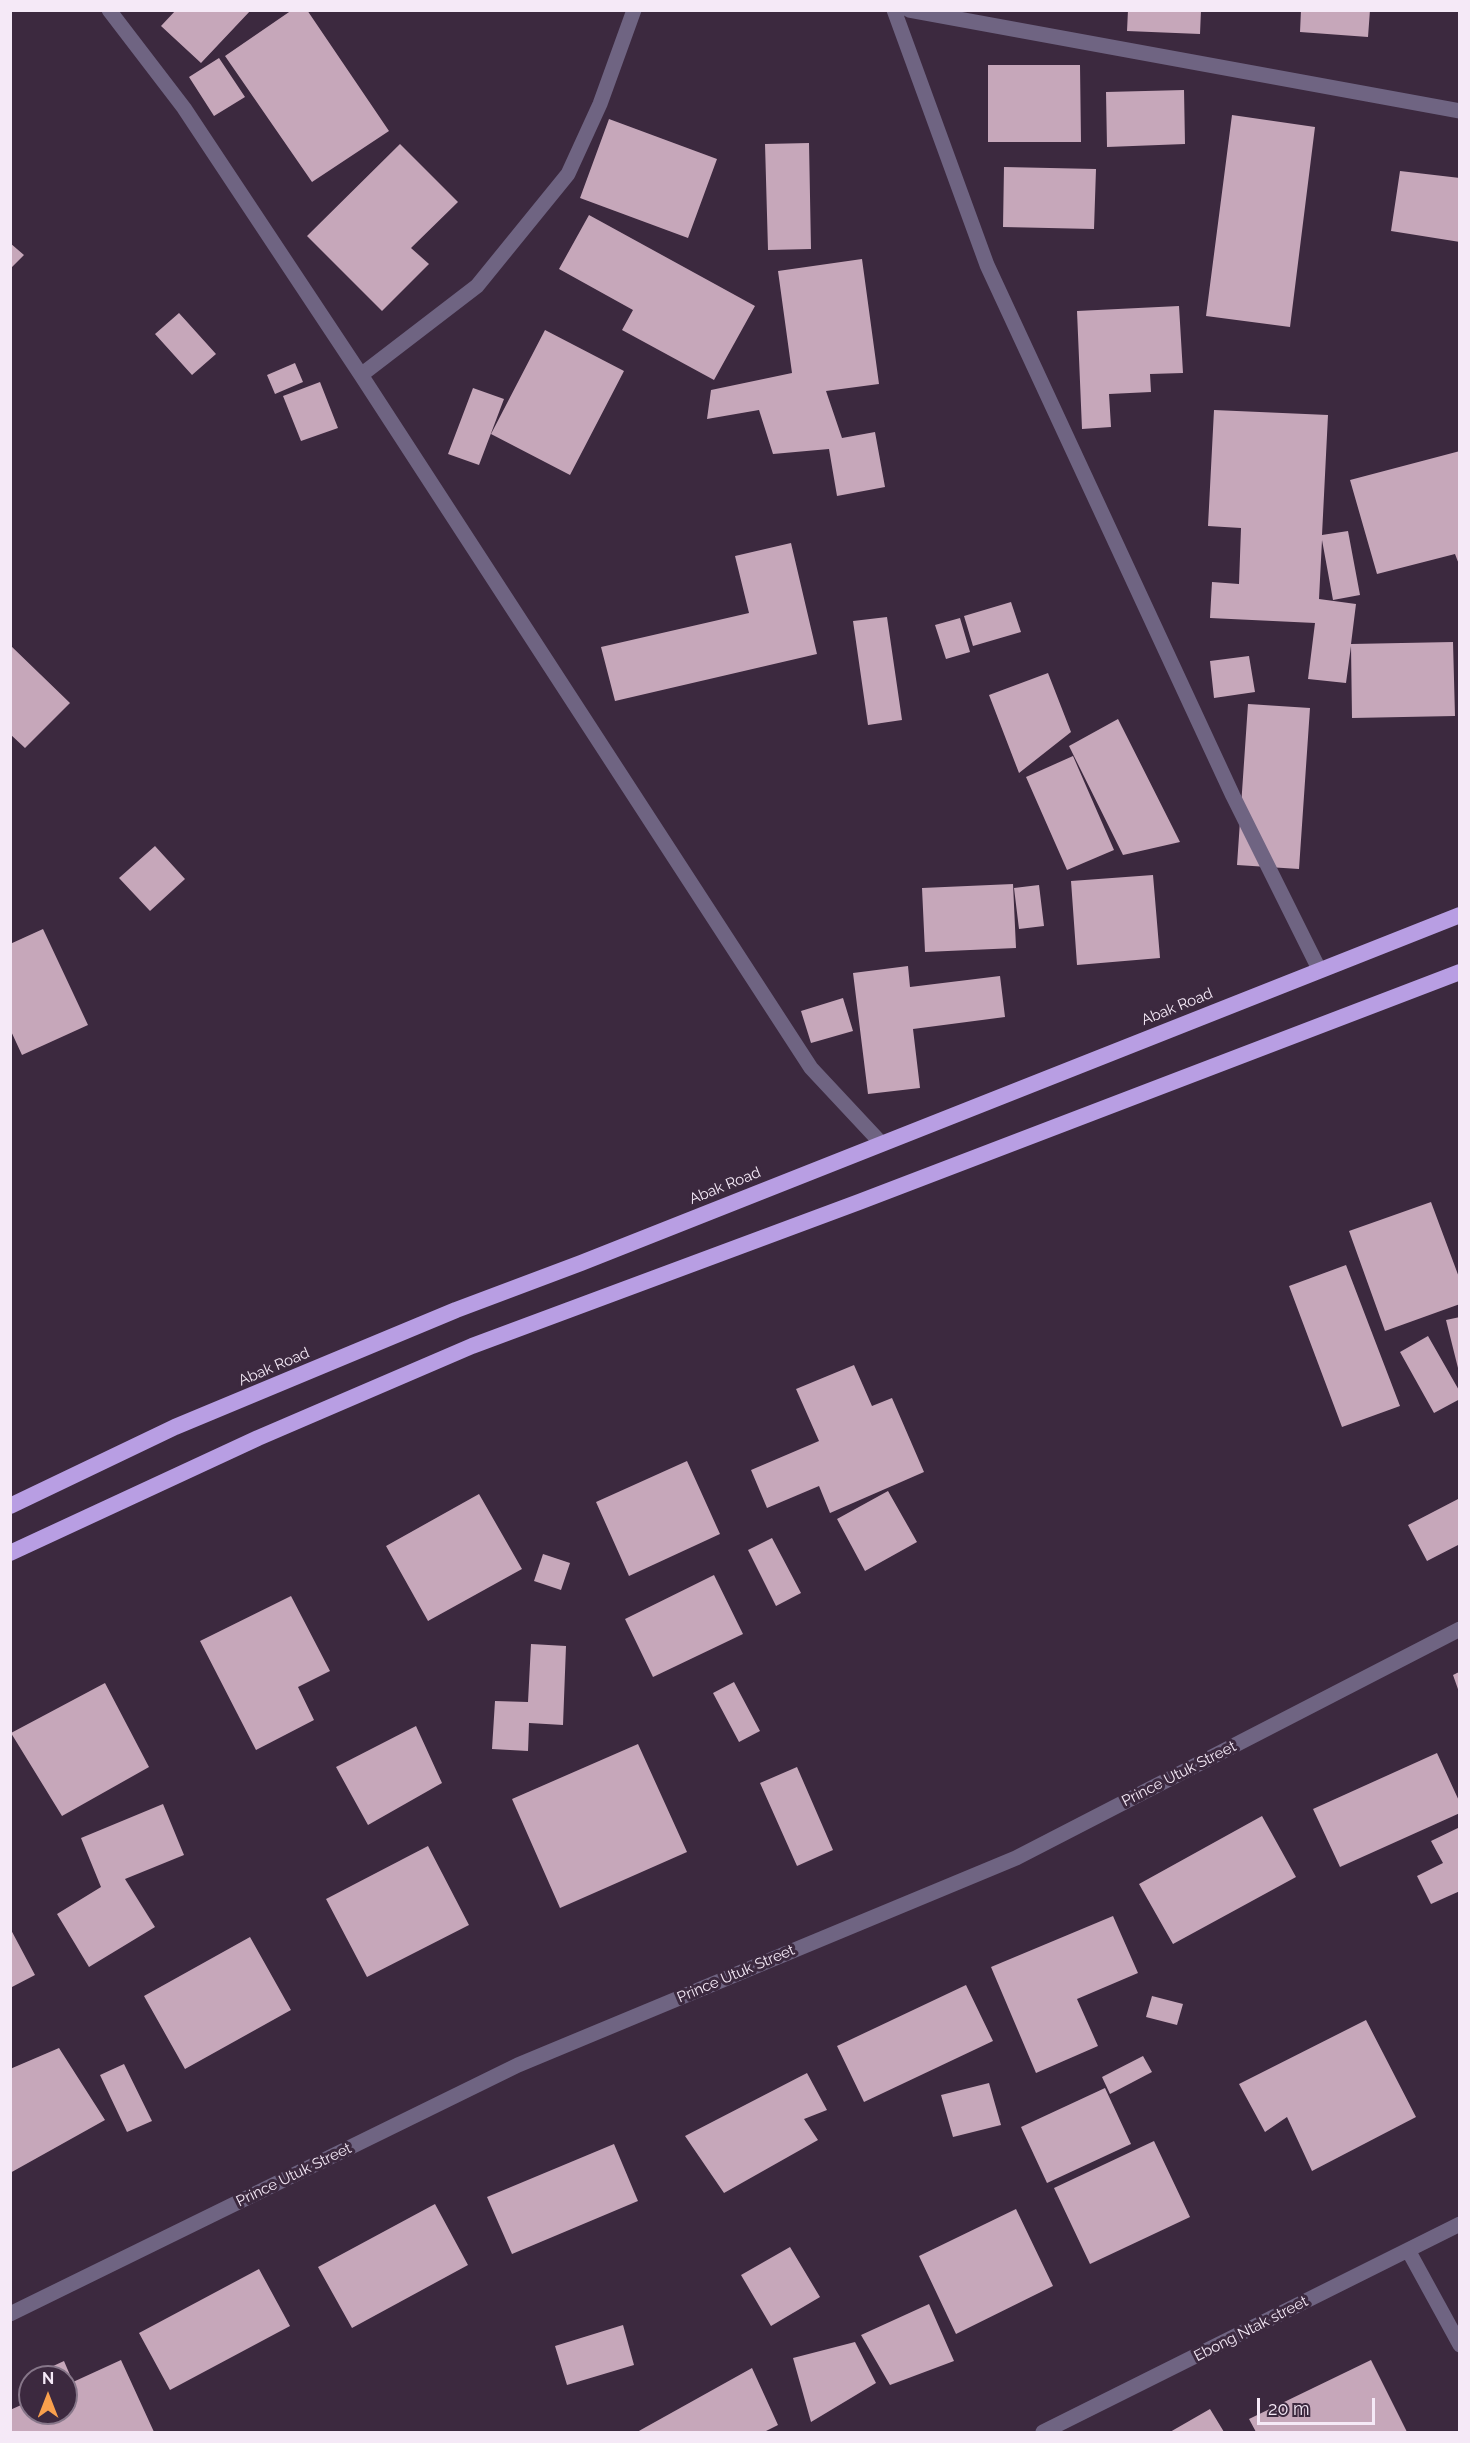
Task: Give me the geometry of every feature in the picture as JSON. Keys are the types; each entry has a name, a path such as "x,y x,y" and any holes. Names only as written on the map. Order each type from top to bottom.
{"highway":[{"name":"Abak Road","path":"10,1506 175,1427 456,1310 1460,915"},
{"path":"10,1553 269,1434 471,1346 859,1202 1460,972"}],"street":[{"path":"109,10 184,108 361,375 811,1068 882,1144"},
{"path":"361,375 477,286 568,174 600,104 634,10"},
{"path":"894,10 987,265 1233,796 1319,969"},
{"path":"909,10 1460,111"},
{"name":"Prince Utuk Street","path":"10,2314 518,2065 1016,1857 1460,1629"},
{"name":"Ebong Ntak street","path":"1042,2433 1460,2224"},
{"path":"1408,2250 1460,2345"}],"building":[{"path":"176,10 251,10 201,63 161,26"},
{"path":"292,10 307,10 389,131 312,182 225,56"},
{"path":"1128,10 1201,10 1200,34 1127,31"},
{"path":"1301,10 1370,10 1368,37 1300,32"},
{"path":"219,58 245,97 214,116 189,77"},
{"path":"988,65 1080,65 1081,142 988,142"},
{"path":"1184,90 1185,144 1107,147 1106,92"},
{"path":"1232,115 1315,127 1290,327 1206,316"},
{"path":"609,119 717,159 688,238 580,198"},
{"path":"809,143 811,249 768,250 765,144"},
{"path":"400,144 458,202 411,248 429,264 382,311 307,236"},
{"path":"1004,167 1096,169 1094,229 1003,227"},
{"path":"1400,171 1460,178 1460,242 1391,231"},
{"path":"589,215 755,306 714,380 622,330 633,310 559,269"},
{"path":"10,243 24,255 10,269"},
{"path":"862,259 879,384 826,391 842,438 875,432 885,487 837,496 829,449 773,454 759,410 707,419 711,390 792,373 778,271"},
{"path":"1179,306 1183,373 1150,374 1151,392 1109,394 1111,427 1082,429 1077,311"},
{"path":"179,313 216,354 192,375 155,334"},
{"path":"545,330 624,371 570,475 491,434"},
{"path":"295,363 303,382 275,394 267,375"},
{"path":"320,382 338,428 301,441 283,396"},
{"path":"473,388 504,399 479,465 448,454"},
{"path":"1214,410 1328,415 1322,535 1348,531 1360,595 1333,600 1322,540 1319,599 1356,604 1351,644 1453,642 1455,716 1352,718 1351,646 1346,683 1308,679 1315,623 1210,618 1212,582 1239,584 1241,528 1208,526"},
{"path":"1460,451 1460,567 1455,554 1377,574 1350,480"},
{"path":"791,543 817,654 615,701 601,647 749,613 735,556"},
{"path":"1011,602 1021,632 973,646 964,616"},
{"path":"887,617 902,720 868,725 853,621"},
{"path":"960,618 970,652 946,659 935,625"},
{"path":"10,645 70,703 25,748 10,734"},
{"path":"1249,656 1255,692 1214,698 1210,661"},
{"path":"1048,673 1071,732 1019,773 989,695"},
{"path":"1248,704 1310,708 1299,869 1237,865"},
{"path":"1118,719 1180,842 1123,855 1069,746"},
{"path":"1073,756 1114,850 1067,870 1026,777"},
{"path":"155,846 185,879 150,911 119,878"},
{"path":"1153,875 1160,958 1077,965 1071,881"},
{"path":"1013,884 1016,948 925,952 922,888"},
{"path":"1039,885 1044,926 1019,929 1014,888"},
{"path":"43,929 88,1025 22,1055 10,1029 10,944"},
{"path":"908,966 910,987 1000,976 1005,1017 913,1029 920,1088 868,1094 853,973"},
{"path":"843,998 853,1031 811,1043 801,1011"},
{"path":"1431,1202 1460,1280 1460,1304 1385,1331 1349,1231"},
{"path":"1346,1265 1400,1406 1342,1427 1289,1286"},
{"path":"1460,1317 1460,1372 1459,1372 1446,1320"},
{"path":"1428,1336 1460,1392 1460,1399 1434,1413 1400,1352"},
{"path":"854,1365 872,1406 892,1398 924,1472 830,1513 819,1486 767,1508 751,1470 819,1441 796,1389"},
{"path":"687,1461 720,1534 629,1576 596,1502"},
{"path":"888,1491 917,1542 865,1571 837,1519"},
{"path":"479,1494 522,1569 428,1621 386,1546"},
{"path":"1460,1498 1460,1544 1427,1561 1408,1525"},
{"path":"772,1538 801,1593 776,1606 748,1550"},
{"path":"543,1554 570,1563 561,1590 534,1581"},
{"path":"714,1575 743,1634 653,1677 625,1619"},
{"path":"291,1596 330,1671 298,1687 314,1720 256,1750 200,1641"},
{"path":"531,1644 566,1646 563,1725 529,1723 528,1751 492,1749 495,1701 528,1702"},
{"path":"1459,1672 1459,1692 1453,1675"},
{"path":"734,1682 760,1731 739,1742 713,1693"},
{"path":"105,1683 149,1767 62,1816 11,1733"},
{"path":"416,1726 442,1783 368,1825 336,1767"},
{"path":"638,1744 687,1852 560,1908 512,1799"},
{"path":"1437,1753 1460,1803 1460,1813 1340,1867 1313,1809"},
{"path":"797,1767 833,1850 797,1866 760,1783"},
{"path":"163,1804 184,1855 125,1879 155,1927 89,1967 57,1914 101,1887 81,1838"},
{"path":"1262,1816 1296,1877 1173,1944 1139,1884"},
{"path":"1460,1827 1460,1891 1431,1904 1417,1876 1443,1863 1431,1841"},
{"path":"428,1846 469,1925 367,1977 326,1899"},
{"path":"1113,1916 1138,1973 1077,1999 1098,2046 1036,2073 991,1967"},
{"path":"10,1928 35,1975 10,1988"},
{"path":"250,1937 291,2010 185,2069 144,1996"},
{"path":"966,1985 993,2041 864,2102 837,2046"},
{"path":"1152,1996 1183,2004 1177,2025 1146,2017"},
{"path":"1366,2020 1416,2117 1312,2171 1287,2117 1265,2132 1239,2084"},
{"path":"59,2048 105,2120 10,2173 10,2069"},
{"path":"1143,2056 1152,2072 1110,2094 1102,2077"},
{"path":"124,2064 152,2121 127,2132 100,2075"},
{"path":"807,2073 827,2110 804,2119 818,2140 724,2193 685,2136"},
{"path":"989,2083 1001,2125 953,2137 941,2095"},
{"path":"1105,2088 1131,2144 1047,2183 1021,2127"},
{"path":"1154,2141 1190,2217 1090,2264 1054,2188"},
{"path":"614,2144 638,2201 512,2254 487,2197"},
{"path":"435,2204 468,2265 352,2328 318,2267"},
{"path":"1016,2209 1053,2286 956,2334 919,2256"},
{"path":"790,2247 820,2297 771,2326 741,2275"},
{"path":"259,2269 290,2326 170,2390 139,2333"},
{"path":"929,2304 954,2361 890,2385 861,2335"},
{"path":"623,2325 634,2365 567,2385 555,2346"},
{"path":"855,2342 876,2383 811,2422 793,2358"},
{"path":"121,2360 154,2432 10,2432 10,2410 18,2406 18,2425 78,2425 78,2380"},
{"path":"1371,2360 1407,2432 1256,2432 1249,2419"},
{"path":"752,2368 778,2425 764,2432 637,2432"},
{"path":"1210,2409 1224,2432 1170,2432"}]}
